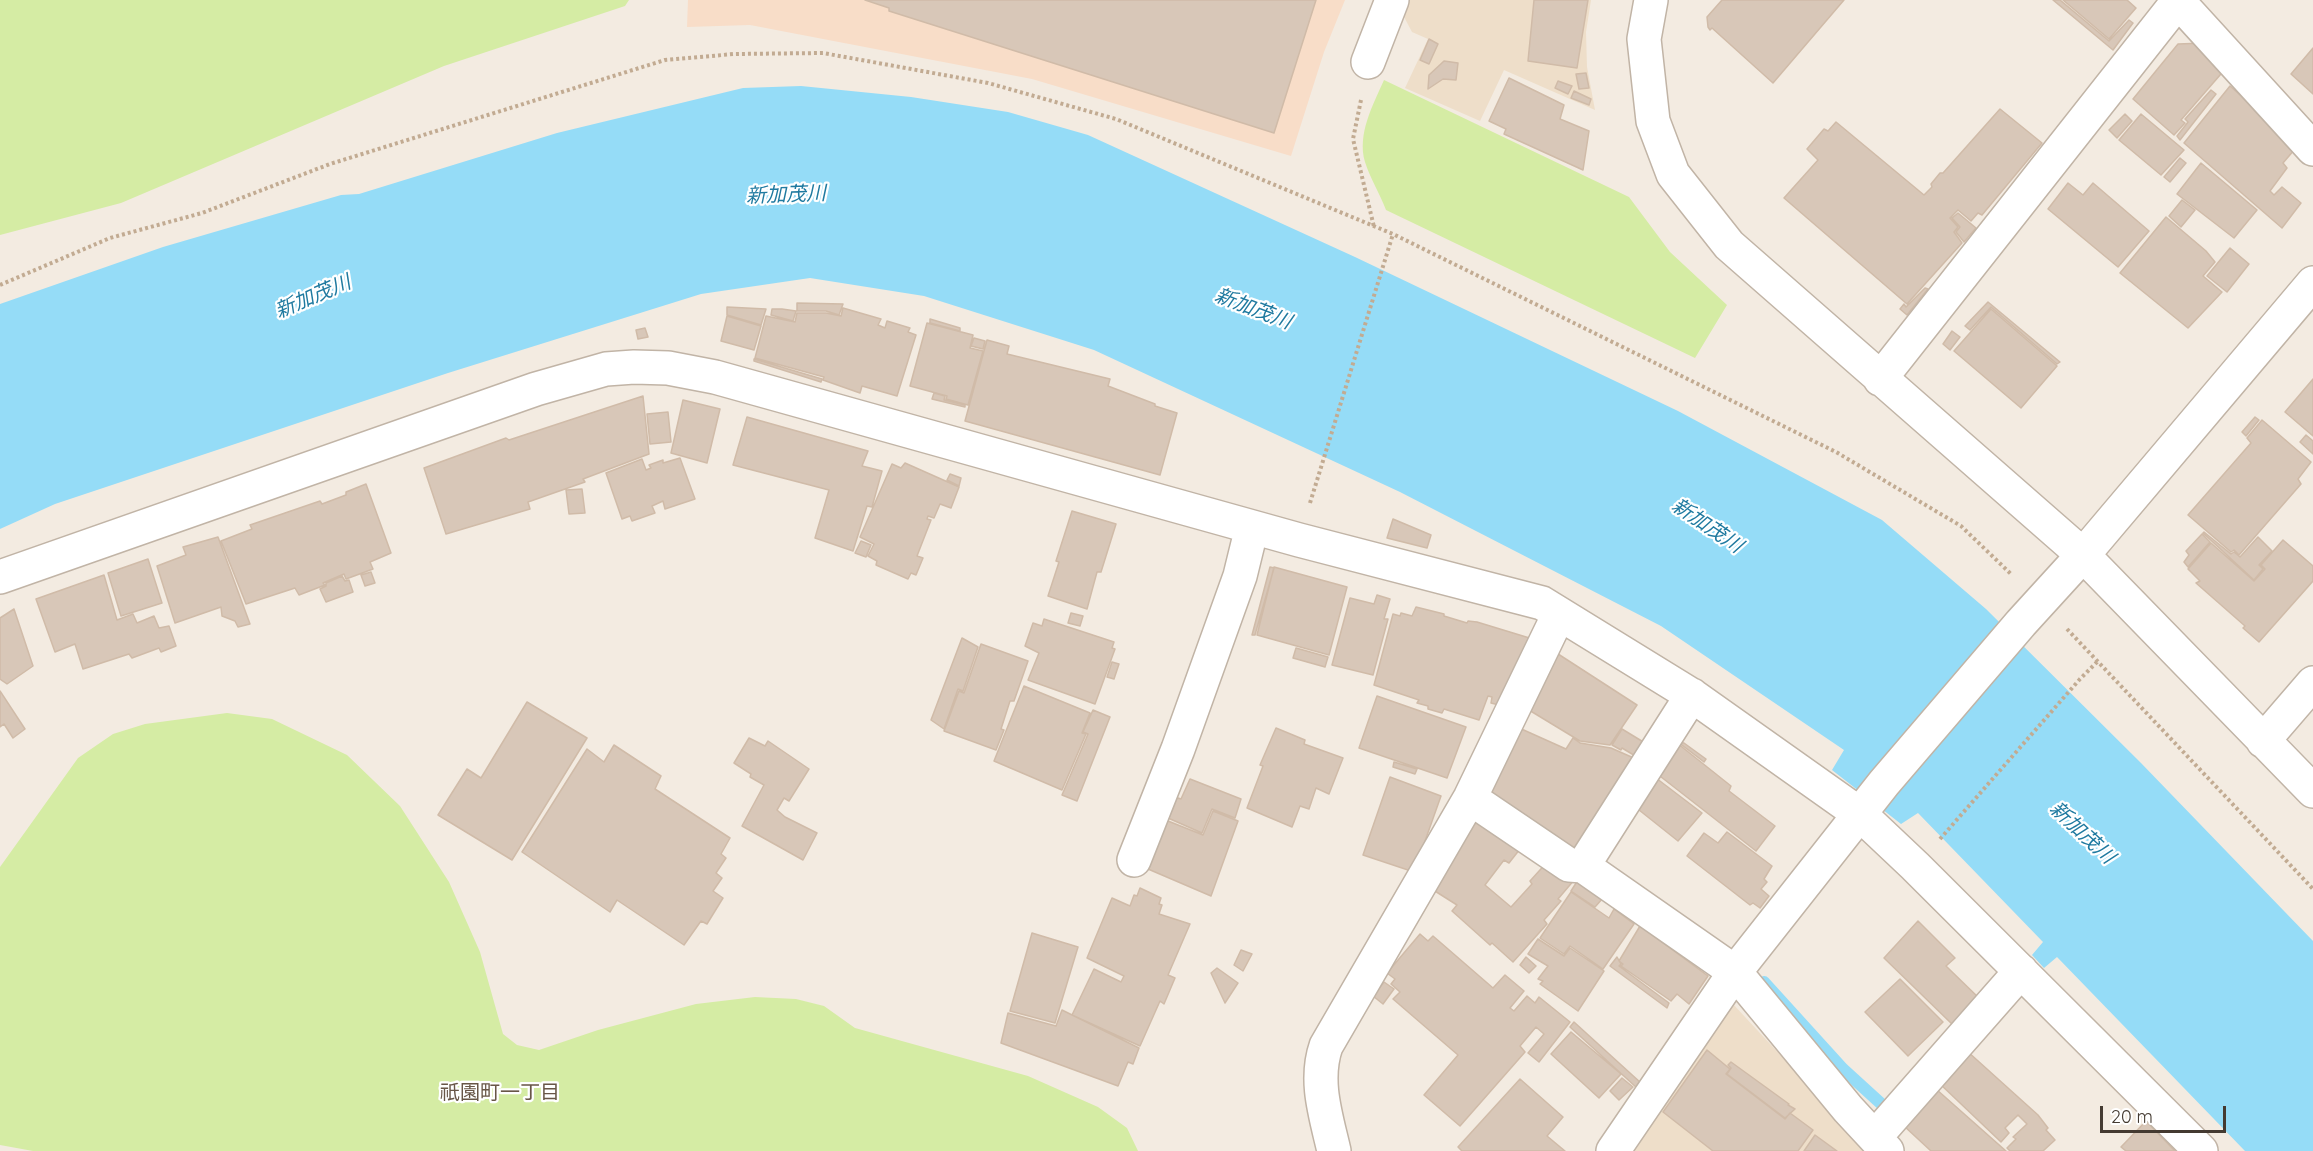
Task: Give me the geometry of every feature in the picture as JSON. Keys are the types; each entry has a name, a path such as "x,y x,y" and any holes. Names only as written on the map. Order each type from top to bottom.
{"street":[{"path":"1368,62 1392,0"},
{"path":"1652,0 1644,39 1653,121 1673,174 1728,246 2083,555 2313,791"},
{"path":"1880,379 2178,0 2313,149"},
{"path":"1613,1151 1735,972 1884,783 2083,555 2313,283"},
{"path":"0,577 536,389 606,369 668,368 761,388 1251,527 1542,603 1692,695 1861,815 2201,1151"},
{"path":"1134,860 1178,749 1240,576 1251,527"},
{"path":"1334,1151 1320,1085 1320,1063 1326,1046 1470,798 1559,614"},
{"path":"2263,741 2313,683"},
{"path":"1583,866 1692,695"},
{"path":"1470,798 1569,865 1583,866 1735,972 1848,1109 1881,1144 2021,971"}],"path":[{"path":"0,285 110,238 202,213 330,164 665,60 734,54 823,53 999,86 1116,119 1393,234 1836,452 1961,526 2031,612 2098,661 2313,889"},
{"path":"1368,62 1353,139 1374,228"},
{"path":"1307,513 1393,234"},
{"path":"1935,845 2098,661"}],"shaded area":[{"path":"688,0 1345,0 1324,52 1291,156 1032,79 750,25 687,27"},
{"path":"1408,0 1591,0 1586,32 1587,67 1595,110 1504,70 1480,121 1405,88 1428,39 1412,32 1402,13"},
{"path":"1733,1004 1862,1143 1871,1151 1628,1151"}],"green space":[{"path":"0,0 629,0 625,6 444,66 121,203 0,235"},
{"path":"1384,80 1629,197 1670,252 1727,305 1695,358 1386,210 1367,168 1363,151 1367,120"},
{"path":"227,713 272,719 347,755 400,806 449,882 480,952 503,1034 517,1045 539,1050 598,1030 696,1004 755,997 796,999 824,1006 855,1028 1028,1076 1098,1107 1127,1128 1138,1151 33,1151 0,1145 0,867 78,758 113,734 145,724"}],"water":[{"name":"新加茂川","path":"801,86 911,97 1008,112 1088,135 1355,257 1678,411 1882,520 1986,609 2141,763 2313,941 2313,1151 2245,1151 2057,957 2044,968 2032,955 2043,942 1918,813 1901,824 1832,770 1844,750 1661,626 1400,492 1094,350 924,296 810,278 701,294 448,373 55,504 0,529 0,304 163,247 341,195 359,194 557,133 743,88"}],"building":[{"path":"865,0 1316,0 1274,133 889,11 889,8"},
{"path":"1534,0 1588,0 1577,68 1528,61"},
{"path":"1722,0 1844,0 1773,83 1712,28 1710,30 1708,27 1707,17"},
{"path":"2053,0 2060,0 2109,41 2129,20 2133,23 2113,50"},
{"path":"2063,0 2127,0 2136,8 2109,39"},
{"path":"1429,39 1438,44 1429,64 1420,60"},
{"path":"2205,43 2227,67 2181,120 2185,123 2174,135 2133,99 2178,44"},
{"path":"2313,48 2313,94 2291,74"},
{"path":"1444,61 1458,63 1456,80 1443,79 1428,89 1429,75"},
{"path":"1586,73 1589,88 1579,89 1576,74"},
{"path":"1509,78 1564,105 1560,119 1589,131 1583,170 1504,134 1506,129 1489,121"},
{"path":"1558,81 1572,86 1568,94 1555,88"},
{"path":"2230,86 2283,133 2295,149 2283,163 2287,168 2270,191 2274,195 2282,187 2301,203 2282,228 2184,143"},
{"path":"2211,90 2216,94 2180,140 2177,136 2188,122 2185,119"},
{"path":"1574,91 1591,99 1589,105 1571,98"},
{"path":"2000,109 2042,143 1982,215 1978,213 1971,221 1958,210 1950,218 1958,227 1954,232 1962,243 1907,304 1784,198 1818,160 1807,149 1824,129 1828,131 1836,122 1924,195 1940,173 1943,173"},
{"path":"2125,114 2132,121 2117,138 2109,130"},
{"path":"2141,114 2184,150 2161,175 2119,140"},
{"path":"2180,158 2186,163 2170,182 2164,177"},
{"path":"2201,163 2257,210 2234,238 2177,194"},
{"path":"2068,183 2083,195 2093,183 2149,231 2118,267 2048,209"},
{"path":"2182,200 2195,210 2181,227 2169,216"},
{"path":"1958,213 1976,228 1964,242 1956,232 1960,227 1952,218"},
{"path":"2166,217 2206,251 2215,262 2203,276 2222,292 2188,328 2120,273"},
{"path":"2230,248 2249,264 2227,292 2207,276"},
{"path":"1925,288 1928,289 1907,315 1900,309 1904,304 1906,307"},
{"path":"1988,302 2060,362 2057,364 1991,307 1970,330 1965,326"},
{"path":"797,303 843,304 839,315 826,311 797,311"},
{"path":"727,307 766,309 761,325 727,315"},
{"path":"843,308 881,319 878,325 885,328 887,321 910,328 908,332 916,335 897,396 862,386 860,393 823,380 824,377 755,358 766,316 795,322 797,313 826,313 841,316"},
{"path":"772,309 796,311 793,321 771,315"},
{"path":"1991,309 2057,366 2021,408 1954,351"},
{"path":"727,316 761,326 754,350 721,341"},
{"path":"930,319 960,328 960,331 930,323"},
{"path":"927,323 973,335 970,348 983,351 968,405 946,399 947,396 910,386"},
{"path":"645,328 648,337 638,339 636,330"},
{"path":"1952,331 1960,337 1950,350 1943,344"},
{"path":"974,338 985,341 983,349 971,346"},
{"path":"987,340 1009,346 1007,354 1110,379 1108,386 1177,413 1160,475 965,421"},
{"path":"754,359 822,379 821,382 754,361"},
{"path":"2313,379 2313,436 2285,412"},
{"path":"934,393 945,396 944,400 965,405 965,407 932,399"},
{"path":"643,396 649,454 583,479 585,482 528,502 530,509 446,534 424,468 506,438 509,440"},
{"path":"683,400 720,409 707,463 671,453"},
{"path":"668,412 671,442 650,444 647,414"},
{"path":"747,417 868,451 862,466 882,471 872,507 867,506 853,551 815,538 829,490 733,465"},
{"path":"2255,417 2259,420 2246,436 2242,432"},
{"path":"2262,420 2311,462 2298,479 2301,484 2239,555 2234,550 2231,552 2188,515 2251,443 2247,438"},
{"path":"2306,435 2313,441 2313,454 2300,442"},
{"path":"680,458 695,499 665,509 663,501 652,506 655,513 632,521 630,516 622,519 606,473 642,459 646,470 651,468 649,465 663,460 663,463"},
{"path":"905,463 959,487 951,508 940,504 934,518 928,516 927,519 931,520 917,556 923,558 916,575 911,573 908,579 876,565 877,561 868,556 874,544 860,537 892,464 901,468"},
{"path":"950,474 961,478 959,486 947,480"},
{"path":"366,484 391,553 370,562 373,569 346,579 344,574 323,583 325,585 299,595 295,588 246,604 221,541 252,529 250,525 320,501 322,504"},
{"path":"582,489 585,513 569,514 566,490"},
{"path":"1072,511 1116,524 1101,572 1097,572 1087,609 1048,596 1059,562 1056,561"},
{"path":"1393,519 1431,535 1427,548 1387,538"},
{"path":"2204,532 2231,554 2234,552 2240,557 2258,537 2272,551 2259,565 2263,569 2254,580"},
{"path":"2202,534 2210,542 2188,567 2184,562 2189,555 2186,551"},
{"path":"218,537 250,624 238,627 235,621 222,616 221,607 175,623 157,566 186,555 183,547"},
{"path":"2283,540 2313,566 2313,581 2259,642 2243,628 2245,626 2196,583 2200,581 2188,569 2211,543 2254,581 2265,569 2261,565"},
{"path":"861,541 871,545 866,557 855,553"},
{"path":"148,559 162,603 121,616 108,573"},
{"path":"1270,567 1274,568 1255,635 1252,635"},
{"path":"1274,567 1347,587 1329,655 1257,635"},
{"path":"371,572 375,583 365,586 361,575"},
{"path":"104,575 117,620 133,614 137,623 154,616 159,628 169,626 176,646 161,652 159,648 132,658 129,654 83,669 75,644 55,652 36,599"},
{"path":"342,576 345,581 349,580 353,592 326,602 320,589 326,586 326,583"},
{"path":"1377,595 1390,599 1384,619 1388,619 1373,675 1332,665 1350,598 1374,604"},
{"path":"1416,607 1467,623 1468,621 1477,622 1536,640 1503,706 1491,703 1492,697 1488,696 1479,720 1444,709 1442,713 1428,709 1428,706 1417,703 1419,700 1374,685 1393,614 1400,616 1401,613 1412,616"},
{"path":"14,609 33,666 7,684 0,679 0,618"},
{"path":"1071,613 1083,616 1080,626 1068,623"},
{"path":"1044,619 1114,642 1112,648 1115,649 1095,704 1028,680 1039,653 1025,646 1033,623 1042,626"},
{"path":"962,638 978,647 963,691 958,689 944,729 931,720"},
{"path":"981,644 1028,661 1014,701 1010,701 1001,729 1004,730 996,750 944,731 959,691 964,693"},
{"path":"1296,648 1328,657 1325,667 1293,658"},
{"path":"1555,652 1637,705 1610,745 1580,741 1524,707"},
{"path":"1112,662 1119,664 1114,679 1107,677"},
{"path":"1024,686 1090,713 1082,733 1086,734 1062,790 994,761"},
{"path":"0,691 25,729 13,738 4,724 0,727"},
{"path":"1377,696 1466,727 1447,778 1359,748"},
{"path":"527,702 587,738 512,860 438,815 467,769 481,778"},
{"path":"1093,710 1110,717 1077,801 1062,795 1088,734 1083,732"},
{"path":"1517,727 1566,749 1573,738 1580,743 1611,748 1636,759 1571,859 1485,798"},
{"path":"1276,728 1305,740 1304,744 1343,758 1329,794 1316,788 1309,809 1300,806 1292,827 1247,808 1263,766 1260,765"},
{"path":"1622,729 1645,743 1637,757 1612,745"},
{"path":"749,738 765,746 768,741 809,769 789,801 784,798 777,810 785,817 817,833 803,860 742,826 764,785 750,777 751,774 734,763"},
{"path":"1678,742 1684,743 1706,759 1704,762"},
{"path":"1677,743 1731,786 1729,791 1775,826 1756,851 1656,773"},
{"path":"614,745 661,776 655,789 730,838 721,854 726,858 716,873 722,878 713,891 723,898 707,924 701,921 684,945 617,900 610,912 522,852 587,749 604,762"},
{"path":"1394,762 1417,769 1415,774 1393,767"},
{"path":"1390,777 1441,796 1414,872 1363,855"},
{"path":"1656,778 1702,813 1678,841 1634,806"},
{"path":"1190,779 1241,799 1235,818 1212,809 1202,833 1168,818 1175,797 1181,799"},
{"path":"1213,811 1238,821 1211,896 1141,866 1163,819 1203,835"},
{"path":"1474,816 1520,849 1509,863 1504,860 1485,885 1511,907 1532,884 1530,881 1549,860 1575,879 1558,899 1561,901 1544,920 1547,924 1513,962 1452,911 1457,905 1427,886"},
{"path":"1727,832 1772,866 1764,879 1767,882 1761,889 1769,896 1760,908 1753,903 1750,905 1687,856 1704,833 1718,843"},
{"path":"1578,880 1603,898 1595,907 1571,891"},
{"path":"1140,888 1161,898 1159,904 1162,905 1159,914 1190,924 1168,975 1175,978 1164,1004 1160,1001 1140,1046 1072,1015 1094,969 1121,982 1124,976 1087,958 1112,898 1130,906 1134,895 1137,896"},
{"path":"1571,892 1609,918 1614,909 1634,924 1603,969 1570,946 1564,954 1540,938"},
{"path":"1918,921 1955,958 1946,966 1981,1000 1955,1027 1884,958"},
{"path":"1640,926 1708,976 1689,1004 1677,994 1671,1001 1621,966 1623,964 1619,961"},
{"path":"1032,933 1078,947 1055,1023 1010,1011"},
{"path":"1420,934 1428,941 1433,936 1493,988 1505,975 1524,991 1510,1008 1514,1011 1527,996 1535,1003 1539,997 1570,1022 1539,1062 1528,1053 1544,1034 1536,1027 1520,1046 1525,1052 1460,1126 1424,1095 1458,1055 1393,999 1400,992 1391,984 1395,979 1387,973"},
{"path":"1538,939 1564,956 1570,948 1604,971 1578,1011 1540,984 1543,981 1538,979 1548,966 1528,954"},
{"path":"1241,950 1252,954 1243,971 1234,965"},
{"path":"1526,957 1536,966 1529,973 1520,965"},
{"path":"1617,957 1621,964 1619,966 1669,1003 1667,1008 1610,966"},
{"path":"1217,968 1238,983 1225,1003 1211,973"},
{"path":"1900,979 1943,1022 1908,1056 1865,1012"},
{"path":"1384,982 1394,989 1383,1004 1373,996"},
{"path":"1062,1010 1139,1048 1133,1064 1128,1062 1118,1086 1001,1043 1008,1013 1056,1026"},
{"path":"1574,1022 1641,1083 1637,1088 1570,1027"},
{"path":"1571,1032 1621,1074 1599,1098 1551,1054"},
{"path":"1707,1050 1730,1069 1726,1074 1785,1119 1790,1113 1813,1130 1798,1151 1713,1151 1663,1112"},
{"path":"1967,1051 2038,1115 2048,1128 2046,1130 2055,1140 2043,1151 2010,1151 2007,1148 2016,1139 2013,1137 2027,1124 2018,1115 2005,1128 2009,1133 2001,1142 1939,1083"},
{"path":"1731,1062 1795,1109 1785,1118 1727,1074 1731,1068 1728,1065"},
{"path":"1622,1078 1633,1087 1619,1100 1610,1091"},
{"path":"1520,1079 1563,1117 1547,1136 1565,1151 1462,1151 1458,1147"},
{"path":"1936,1089 2006,1151 1931,1151 1904,1126"},
{"path":"2146,1121 2175,1151 2126,1151 2121,1147"},
{"path":"1815,1135 1837,1151 1804,1151"}],"waterway":[{"path":"1764,982 1843,1069 1888,1110"}],"district":[{"name":"祇園町一丁目","path":"500,1093"}]}
